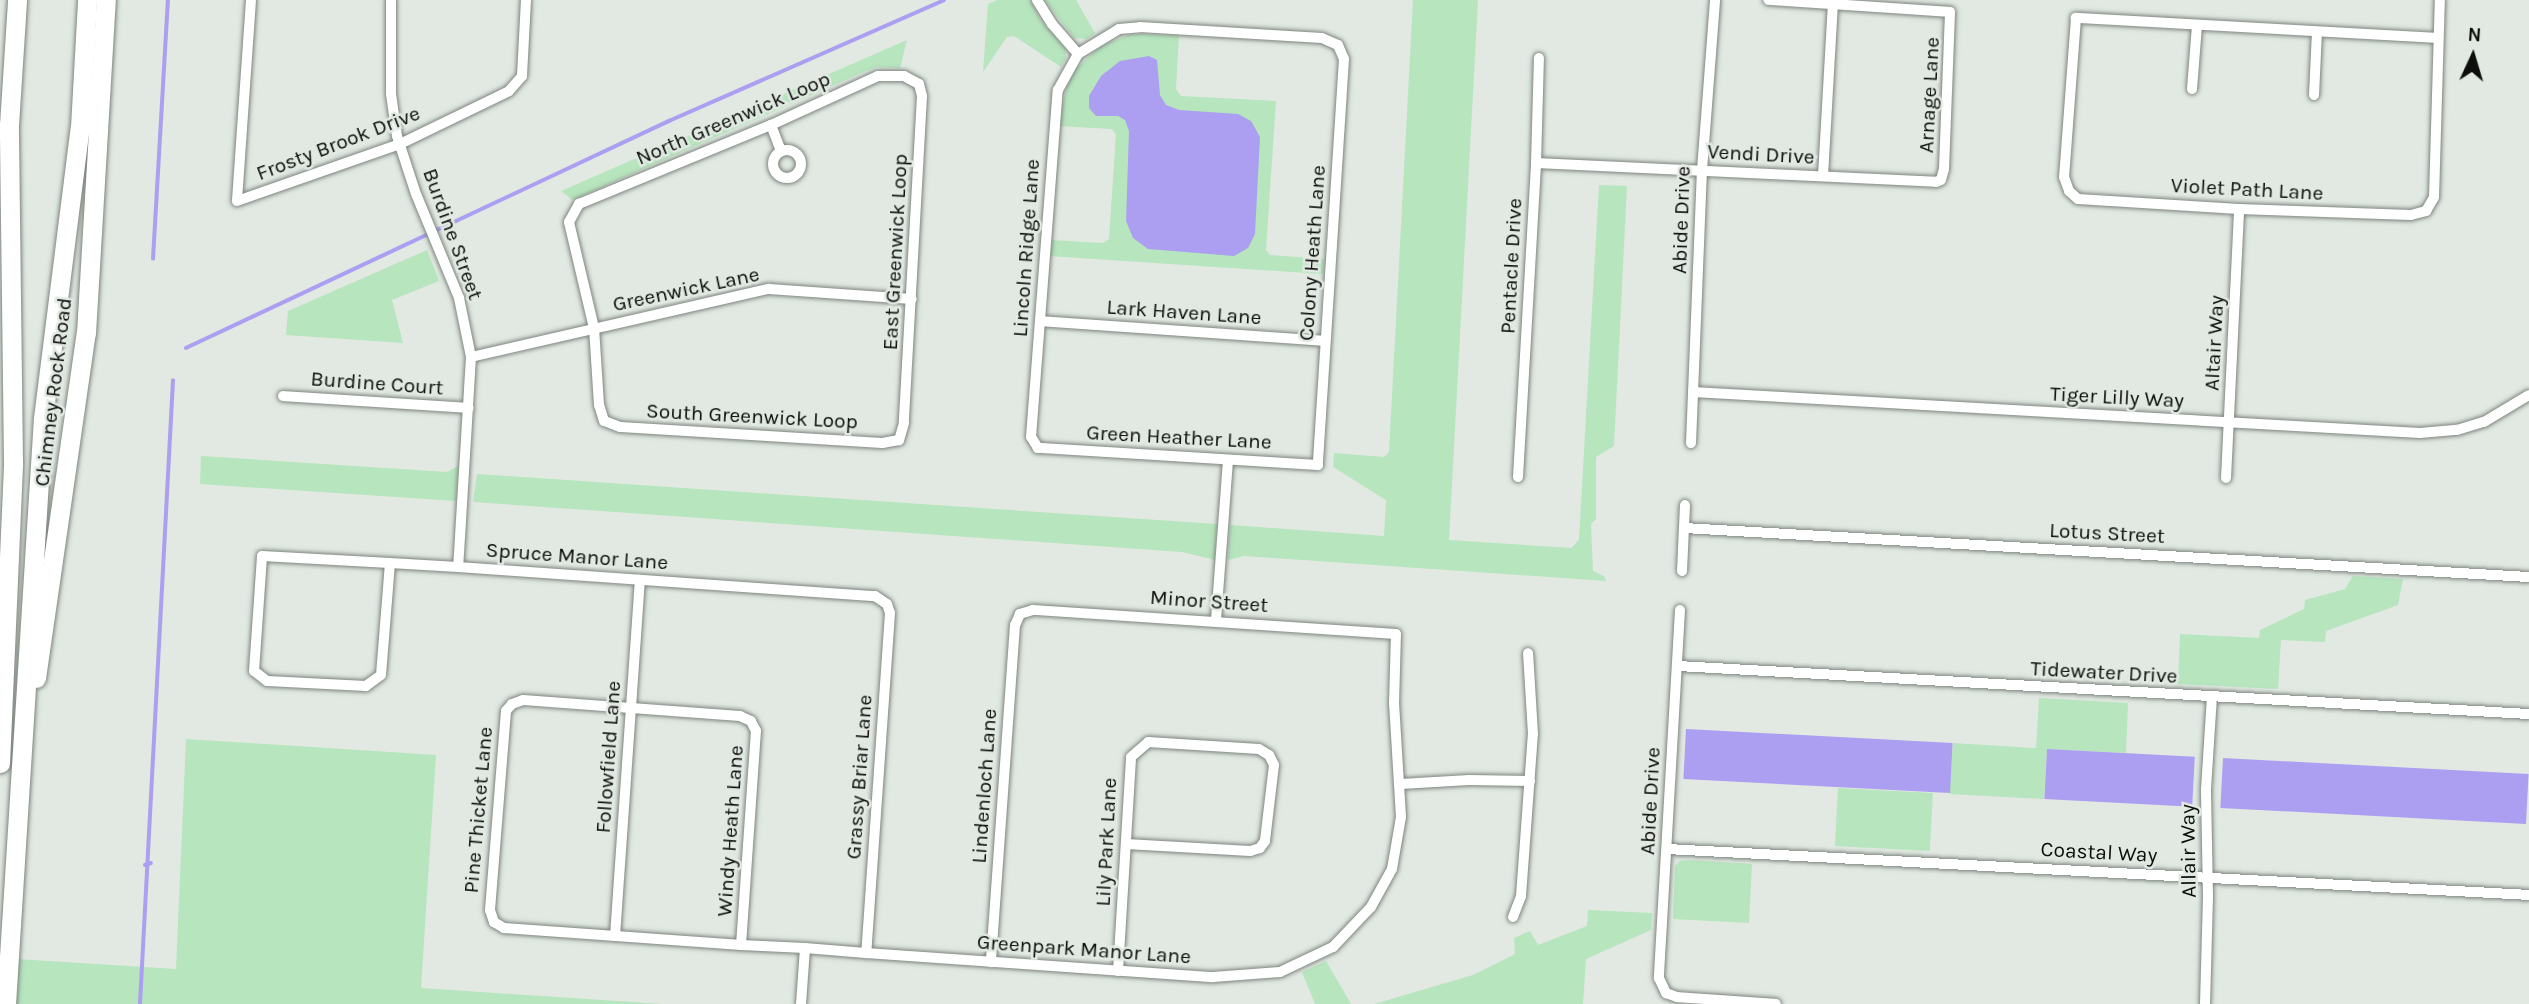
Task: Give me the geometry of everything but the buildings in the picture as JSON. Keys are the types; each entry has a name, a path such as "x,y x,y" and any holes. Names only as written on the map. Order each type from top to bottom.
{"highway":[{"path":"0,763 13,463 9,125 17,0"},
{"path":"6,1004 43,418 80,127 87,0"},
{"name":"Chimney Rock Road","path":"18,786 47,611 86,332 106,0"}],"street":[{"name":"Frosty Brook Drive","path":"251,0 237,201 400,144 509,91 522,76 526,0"},
{"name":"Burdine Street","path":"391,0 391,94 400,144 416,194 437,239 459,298 471,357 458,567"},
{"path":"1037,0 1052,24 1078,54"},
{"name":"Abide Drive","path":"1691,443 1702,170 1715,0"},
{"path":"1768,0 1833,2 1823,176"},
{"path":"2192,89 2197,25 2438,38 2440,0"},
{"name":"Arnage Lane","path":"1833,2 1950,12 1944,169 1941,180"},
{"name":"Violet Path Lane","path":"2197,25 2077,19 2064,177 2068,191 2078,199 2239,209 2411,215 2426,211 2434,197 2438,38"},
{"name":"Colony Heath Lane","path":"1078,54 1119,29 1140,27 1322,38 1338,45 1344,59 1318,465"},
{"path":"2314,95 2318,32"},
{"name":"Lincoln Ridge Lane","path":"1038,448 1031,437 1058,90 1078,54"},
{"name":"Pentacle Drive","path":"1518,477 1536,163 1539,58"},
{"name":"North Greenwick Loop","path":"594,328 569,222 579,204 771,125 878,76 904,76"},
{"name":"East Greenwick Loop","path":"899,440 904,423 922,96 919,84 904,76"},
{"path":"771,125 781,151"},
{"name":"Vendi Drive","path":"1536,163 1941,180"},
{"name":"Altair Way","path":"2226,478 2239,209"},
{"name":"Greenwick Lane","path":"471,357 769,289 912,299"},
{"name":"Lark Haven Lane","path":"1040,321 1325,341"},
{"name":"South Greenwick Loop","path":"594,328 599,405 604,421 620,427 882,443 899,440"},
{"name":"Tiger Lilly Way","path":"1693,392 2229,423 2440,432 2484,422 2529,395"},
{"name":"Burdine Court","path":"283,396 469,408"},
{"name":"Green Heather Lane","path":"1038,448 1318,465"},
{"path":"1216,620 1228,460"},
{"path":"1682,571 1685,505"},
{"name":"Lotus Street","path":"1684,528 2529,577"},
{"name":"Spruce Manor Lane","path":"390,563 381,675 366,686 268,681 254,671 262,556 390,563 458,567 875,596 887,604"},
{"name":"Followfield Lane","path":"615,936 640,580"},
{"name":"Grassy Briar Lane","path":"866,953 890,613 887,604"},
{"name":"Minor Street","path":"1020,614 1033,610 1396,634"},
{"name":"Abide Drive","path":"1680,610 1659,978 1666,993 1695,1000 1776,1004"},
{"name":"Lindenloch Lane","path":"991,962 1015,625 1020,614"},
{"name":"Greenpark Manor Lane","path":"494,922 504,928 1118,971 1213,977 1280,972 1333,947 1371,907 1392,869 1401,817 1401,783 1394,704 1396,634"},
{"path":"1513,917 1521,896 1530,781 1533,692 1528,653"},
{"name":"Tidewater Drive","path":"1678,666 2529,715"},
{"name":"Allair Way","path":"2205,1004 2208,909 2206,789 2212,697"},
{"name":"Pine Thicket Lane","path":"494,922 490,910 506,711 512,704 523,701 631,708"},
{"name":"Windy Heath Lane","path":"631,708 740,716 751,721 756,731 741,944"},
{"name":"Lily Park Lane","path":"1118,971 1131,757 1148,742 1259,748 1269,755 1274,765 1265,841 1260,848 1250,851 1126,844"},
{"path":"1401,783 1530,781"},
{"name":"Coastal Way","path":"1667,849 2529,895"},
{"path":"801,1004 805,948"}],"green space":[{"path":"997,0 1030,0 1042,22 1065,48 1066,58 1061,67 1014,36 1007,37 983,72 988,4"},
{"path":"1045,0 1076,0 1095,33 1087,39 1074,38"},
{"path":"1413,0 1478,0 1449,540 1571,548 1579,540 1599,185 1627,186 1614,446 1596,457 1596,519 1591,524 1593,571 1604,576 1606,581 1244,556 1228,560 1230,525 1384,536 1386,500 1333,467 1334,453 1384,457 1389,452"},
{"path":"1128,35 1179,36 1176,89 1181,96 1276,101 1266,250 1270,255 1324,259 1323,274 1049,256 1051,240 1103,243 1109,239 1116,134 1112,129 1058,126 1067,86 1074,70 1101,46"},
{"path":"907,40 900,68 877,67 866,71 572,200 561,191"},
{"path":"427,250 439,281 392,300 403,343 286,335 288,311"},
{"path":"201,456 447,472 458,466 456,501 200,484"},
{"path":"477,474 1217,524 1215,560 1182,552 473,502"},
{"path":"2353,576 2403,579 2398,605 2326,631 2325,642 2281,640 2278,689 2178,684 2180,634 2259,638 2260,630 2304,609 2305,600 2345,589"},
{"path":"2039,698 2128,703 2126,753 2047,749 2044,799 1949,794 1953,743 2036,748"},
{"path":"186,739 436,755 421,988 662,1004 0,1004 0,958 176,969"},
{"path":"1838,788 1933,793 1930,851 1835,846"},
{"path":"1680,861 1752,864 1749,923 1673,919 1675,866"},
{"path":"1588,910 1652,913 1651,930 1586,959 1583,1004 1374,1004 1473,975 1515,954 1514,938 1530,931 1538,945 1587,926"},
{"path":"1326,961 1351,1004 1315,1004 1302,972"}],"shaded area":[{"path":"1149,56 1157,60 1160,95 1166,105 1179,110 1238,114 1251,121 1260,137 1255,234 1248,248 1234,256 1148,249 1133,238 1126,221 1129,131 1125,120 1118,116 1096,116 1089,108 1089,96 1101,76 1120,61"},
{"path":"1686,729 1953,743 1950,793 1683,779"},
{"path":"2047,749 2195,757 2192,807 2044,799"},
{"path":"2223,758 2529,774 2526,824 2220,808"}],"waterway":[{"path":"153,259 168,0"},
{"path":"186,348 669,121 944,0"},
{"path":"140,1004 173,381"},
{"path":"145,865 151,863"}]}
